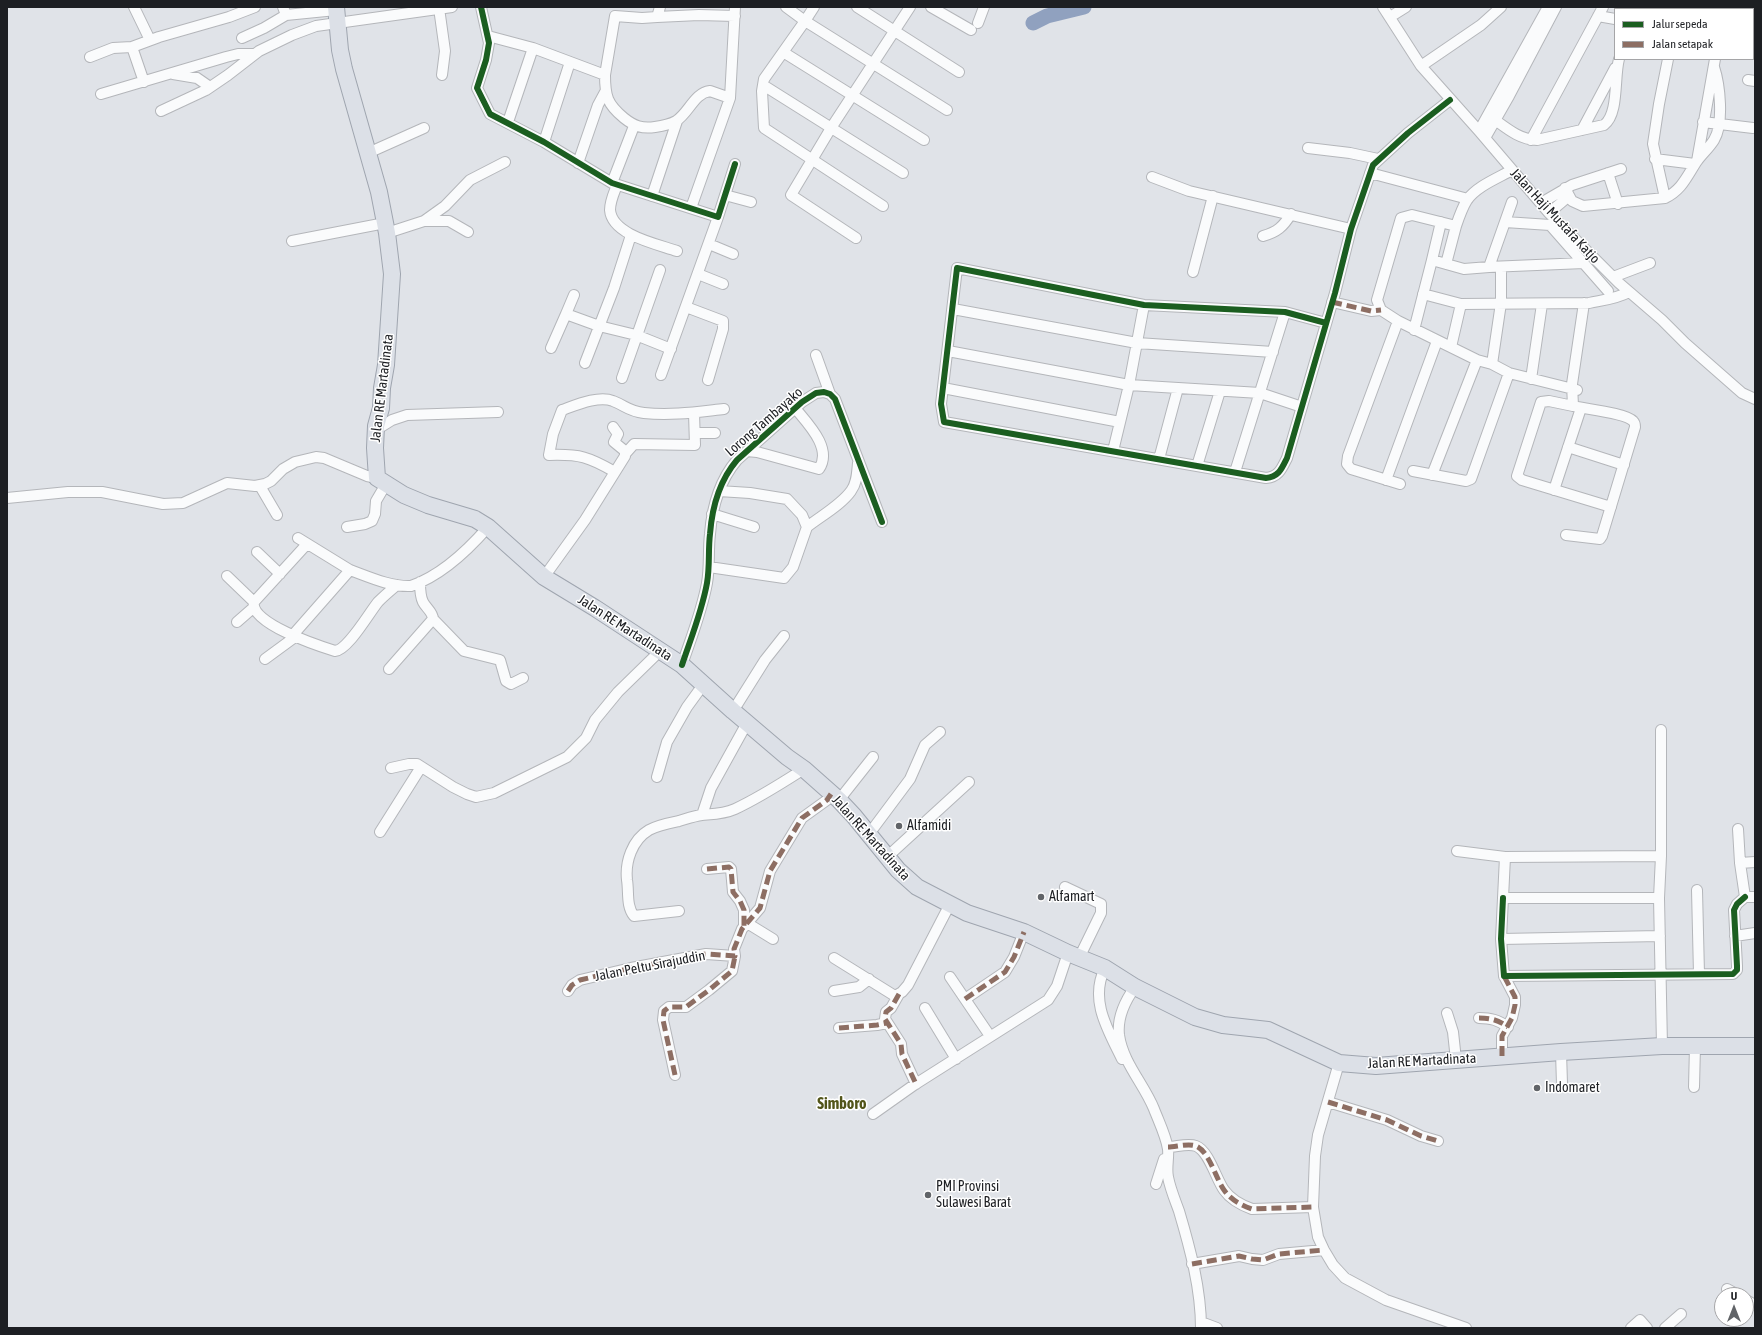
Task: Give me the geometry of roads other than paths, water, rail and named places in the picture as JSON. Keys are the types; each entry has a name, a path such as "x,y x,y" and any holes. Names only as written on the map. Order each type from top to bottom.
{"highway":[{"name":"Jalan RE Martadinata","path":"336,13 344,69 379,192 391,260 392,285 386,365 382,388 381,408 376,428 375,448 382,481 404,495 428,505 475,519 488,527 544,577 595,608 682,665 733,711 787,757 804,769 835,797 916,887 967,913 1024,932 1074,956 1105,968 1135,987 1195,1017 1223,1025 1268,1030 1339,1063 1396,1065 1502,1056 1662,1046 1755,1046"}],"street":[{"path":"134,7 150,40"},
{"path":"90,57 113,48 132,47 150,40 229,17 255,7"},
{"path":"242,38 264,28 285,11 336,13 452,7"},
{"path":"481,7 489,43 486,60 477,88 490,114 544,142 614,184 718,217"},
{"path":"786,7 872,64 947,110"},
{"path":"814,7 764,79 762,106 764,128 883,206"},
{"path":"857,7 959,72"},
{"path":"856,238 792,195 831,128 910,7"},
{"path":"930,7 974,27 984,7"},
{"name":"Jalan Haji Mustafa Katjo","path":"1383,7 1421,66 1482,134 1549,213 1629,292 1729,382 1742,392 1755,399"},
{"path":"1390,17 1406,7"},
{"path":"1492,117 1548,7"},
{"path":"1482,134 1556,7"},
{"path":"439,8 445,56 442,75"},
{"path":"1421,66 1481,24 1495,9"},
{"path":"691,208 730,98 735,11 659,12 642,18 616,11 605,75 605,92 610,105 634,126 652,127 668,125 677,120 704,92 710,90 730,98"},
{"path":"1531,140 1601,12 1614,18"},
{"path":"161,111 210,86 253,54 292,35 316,26 336,13"},
{"path":"488,36 533,48 605,75"},
{"path":"132,47 144,82"},
{"path":"508,122 533,48"},
{"path":"783,52 924,140"},
{"path":"101,94 238,54 253,54"},
{"path":"1665,198 1653,150 1659,104 1668,60"},
{"path":"544,142 570,62"},
{"path":"1492,117 1518,135 1531,140 1537,140 1604,125 1611,118 1618,62"},
{"path":"1582,130 1618,62"},
{"path":"1696,162 1714,63"},
{"path":"1567,192 1572,200 1583,206 1618,204 1665,198 1678,190 1696,162 1715,139 1719,123 1718,84 1714,63"},
{"path":"170,73 197,78 210,86"},
{"path":"763,85 903,173"},
{"path":"578,163 598,105 605,92"},
{"path":"1326,323 1285,312 1144,305 957,268 941,404 944,422 1266,478 1274,477 1280,472 1287,458 1302,407 1326,323 1332,302 1351,229 1373,165 1408,133 1450,100"},
{"path":"652,196 677,120"},
{"path":"1703,122 1754,128"},
{"path":"634,126 614,184 611,201 611,214 617,225 631,235 677,251"},
{"path":"368,153 424,128"},
{"path":"1308,148 1350,152 1378,159"},
{"path":"1655,159 1696,162"},
{"path":"424,221 445,206 470,180 505,162"},
{"path":"661,375 709,244 735,164"},
{"path":"1541,203 1608,173 1621,169"},
{"path":"1446,264 1456,226 1463,207 1468,199 1489,183 1512,170"},
{"path":"1370,173 1468,199"},
{"path":"1608,173 1618,204"},
{"path":"1152,177 1189,191 1351,229"},
{"path":"1549,213 1567,192"},
{"path":"725,195 751,202"},
{"path":"1193,272 1213,196"},
{"path":"1489,267 1512,202"},
{"path":"1263,236 1274,233 1283,227 1291,214"},
{"path":"1380,310 1377,300 1401,218 1412,215 1456,226"},
{"path":"292,241 386,228 424,221 448,221 468,232"},
{"path":"1414,330 1422,294 1442,222"},
{"path":"1505,222 1549,225 1584,263 1605,295 1615,299 1629,292"},
{"path":"585,363 614,288 631,235"},
{"path":"709,244 733,254"},
{"path":"1432,260 1464,269 1584,263"},
{"path":"1422,294 1461,304 1586,303 1605,295 1616,280 1650,263"},
{"path":"1492,364 1501,303 1501,266"},
{"path":"622,378 660,270"},
{"path":"698,274 723,284"},
{"path":"551,348 574,295"},
{"path":"1332,302 1371,311 1380,310 1414,330 1477,360 1492,364 1509,373 1532,379 1606,412 1630,419 1634,422 1635,429 1602,536 1600,539 1566,535"},
{"path":"1554,490 1568,448 1586,303"},
{"path":"1451,347 1461,304"},
{"path":"1532,379 1542,304"},
{"path":"1113,451 1129,385 1144,305"},
{"path":"686,308 723,321 723,329 708,380"},
{"path":"953,309 1137,343 1273,352"},
{"path":"1235,472 1285,312"},
{"path":"566,314 599,326 636,335 671,349"},
{"path":"1398,321 1347,461 1348,467 1351,469 1400,484"},
{"path":"1386,480 1437,340"},
{"path":"948,351 1129,385 1260,393 1302,407"},
{"path":"816,355 830,394 835,400 882,522"},
{"path":"1432,475 1477,360"},
{"path":"1413,471 1466,481 1472,478 1509,373"},
{"path":"943,388 1120,422"},
{"path":"1159,459 1178,388"},
{"path":"1197,466 1220,391"},
{"name":"Lorong Tambayako","path":"682,665 700,613 707,583 712,514 719,491 729,469 746,451 795,408 816,393 824,392 830,394"},
{"path":"1575,398 1541,402 1517,472 1518,477 1522,480 1611,507"},
{"path":"615,472 591,459 569,455 549,455 553,434 562,410 592,400 612,400 627,409 643,413 675,414 724,409"},
{"path":"746,451 757,452 819,469 823,459 821,446 813,431 795,408"},
{"path":"376,428 407,415 498,412"},
{"path":"544,577 585,520 626,453 634,444 695,445 694,413"},
{"path":"613,427 618,434 614,442 626,453"},
{"path":"695,434 714,433"},
{"path":"1568,448 1624,465"},
{"path":"7,498 68,492 102,492 173,504 188,501 231,483 260,486 271,481 283,469 295,462 316,457 324,458 382,481 376,501 375,514 372,520 364,524 347,527"},
{"path":"709,567 784,578 793,567 807,527 841,501 852,490 856,480 858,462"},
{"path":"260,486 277,515"},
{"path":"719,491 750,493 787,500 802,515 807,527"},
{"path":"712,514 754,527"},
{"path":"298,538 350,570 396,585 411,586 449,565 470,547 488,527"},
{"path":"237,622 308,544"},
{"path":"257,552 280,574"},
{"path":"265,659 293,637 350,570"},
{"path":"227,576 254,605 260,615 293,637 335,651 338,651 346,644 378,603 396,585"},
{"path":"420,582 422,599 432,614 433,619 464,651 500,660 506,681 511,684 523,678"},
{"path":"389,668 433,619"},
{"path":"733,711 765,660 784,636"},
{"path":"391,768 409,764 417,764 453,787 476,797 494,793 561,761 580,746 602,711 660,650"},
{"path":"657,777 667,742 687,707 703,685"},
{"path":"702,815 711,788 747,723"},
{"path":"1661,730 1661,856 1659,898 1662,975 1662,1046"},
{"path":"869,834 910,779 925,745 940,732"},
{"path":"675,1075 663,1020 664,1011 669,1007 686,1007 732,971 735,956 734,948 746,925 760,908 770,871 802,818 827,800 835,797 873,757"},
{"path":"380,832 421,767"},
{"path":"679,911 634,916 631,912 626,875 629,854 637,842 648,830 659,826 702,815 722,814 735,809 757,798 804,769"},
{"path":"888,856 969,782"},
{"path":"1504,976 1731,974 1735,972 1737,966 1734,910 1737,904 1750,897 1740,863 1738,829"},
{"path":"1457,851 1505,857 1661,856"},
{"path":"1502,1056 1502,1036 1512,1018 1515,997 1504,976 1501,939 1505,857"},
{"path":"1740,863 1755,862"},
{"path":"707,869 729,867 731,869 733,892 740,901 744,910 746,925"},
{"path":"873,1114 916,1084 1051,997 1074,956 1101,913 1101,904 1065,887"},
{"path":"1697,890 1699,974"},
{"path":"1503,898 1659,898"},
{"path":"916,1084 902,1054 900,1044 887,1023 884,1015 891,1008 899,994 908,984 950,904"},
{"path":"746,925 772,939"},
{"path":"965,999 1005,972 1014,957 1024,932"},
{"path":"1735,936 1755,933"},
{"path":"1501,939 1660,936"},
{"name":"Jalan Peltu Sirajuddin","path":"568,991 572,985 580,980 631,968 706,954 735,956"},
{"path":"834,958 895,996 899,994"},
{"path":"1105,968 1099,985 1100,1012 1128,1060 1168,1148 1164,1173"},
{"path":"950,977 990,1036"},
{"path":"834,991 859,987 869,979"},
{"path":"1117,1043 1122,1009 1135,987"},
{"path":"925,1008 956,1059"},
{"path":"1447,1013 1453,1032 1456,1060"},
{"path":"1479,1018 1498,1020 1508,1027"},
{"path":"839,1028 877,1026 887,1023"},
{"path":"1694,1087 1696,1046"},
{"path":"1561,1052 1562,1084"},
{"path":"1339,1063 1318,1135 1315,1156 1313,1207 1318,1237 1324,1250 1345,1278 1352,1282 1386,1300 1466,1328"},
{"path":"1328,1102 1387,1120 1421,1136 1438,1141"},
{"path":"1150,1106 1162,1143 1164,1154 1164,1173 1184,1229 1198,1293 1201,1325 1217,1328"},
{"path":"1168,1148 1191,1145 1205,1152 1225,1191 1235,1201 1252,1209 1313,1207"},
{"path":"1192,1264 1239,1256 1263,1260 1279,1254 1324,1250"},
{"path":"1665,1328 1681,1314"},
{"path":"1631,1328 1644,1324"}],"waterway":[{"path":"1033,23 1047,16 1084,7"}],"place":[{"name":"Alfamidi","path":"899,826"},
{"name":"Alfamart","path":"1041,897"},
{"name":"Indomaret","path":"1537,1088"},
{"name":"PMI Provinsi Sulawesi Barat","path":"928,1195"}],"district":[{"name":"Simboro","path":"842,1104"}]}
